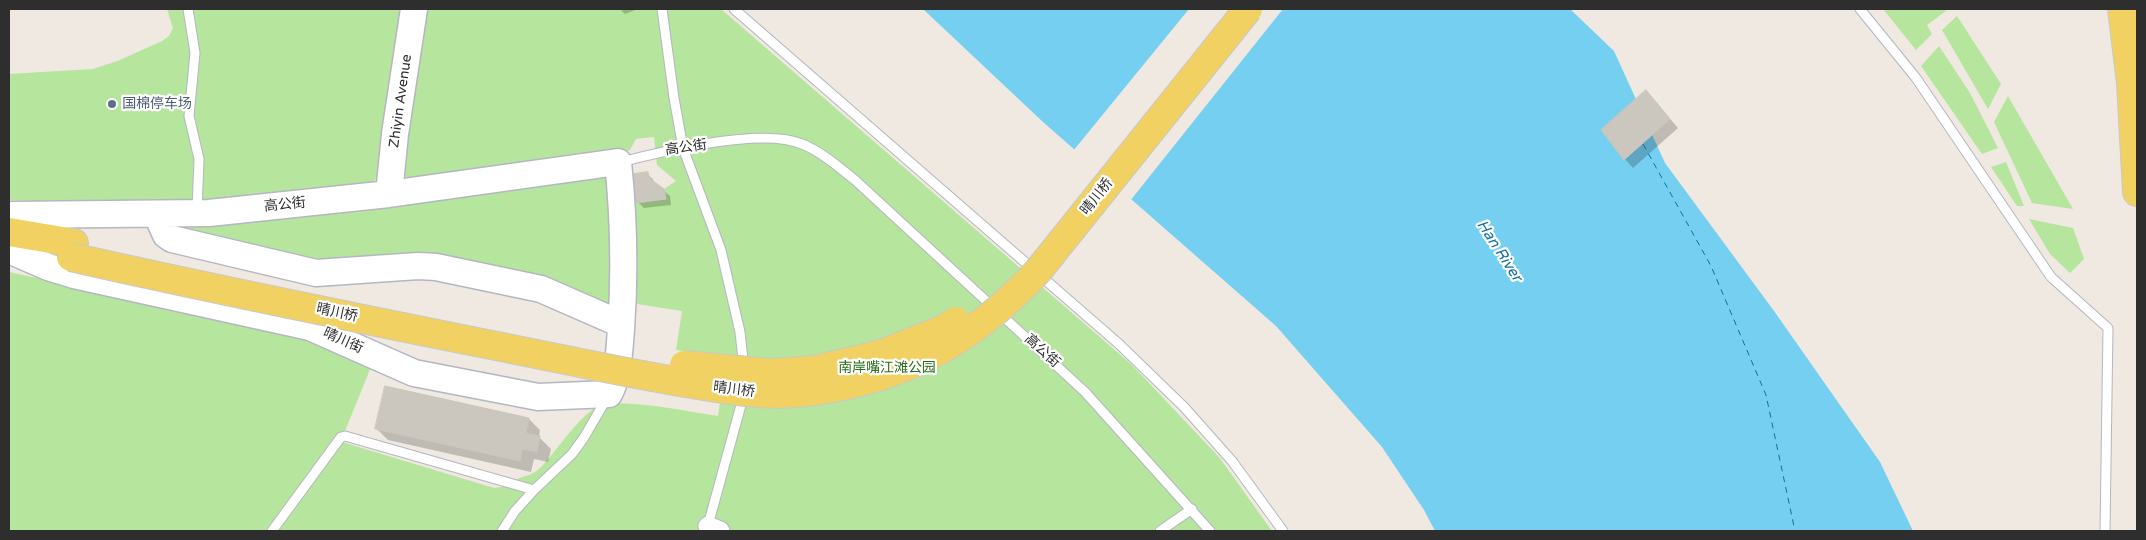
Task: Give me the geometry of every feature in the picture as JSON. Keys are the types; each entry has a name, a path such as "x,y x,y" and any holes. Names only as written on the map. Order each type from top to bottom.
{"main road":[{"name":"晴川桥","path":"72,250 326,293 657,362 739,372 770,373 814,370 860,360 944,329 983,301 1020,264 1226,9"},
{"name":"晴川桥","path":"72,250 179,282 654,378 743,393 798,392 858,382 910,366 941,350 967,335 1013,298 1044,263 1248,9"},
{"path":"2122,9 2131,83 2137,192"},
{"path":"9,232 72,250"},
{"path":"9,249 72,250"}],"street":[{"name":"Zhiyin Avenue","path":"389,194 414,9"},
{"name":"高公街","path":"9,215 197,214 389,194 618,162"},
{"path":"609,394 616,375 621,324 624,245 618,162"},
{"path":"157,215 166,235 172,239 316,273 418,266 436,267 541,289 621,324"},
{"name":"晴川街","path":"9,249 48,267 74,276 310,328 414,373 538,397 609,394"}],"lane":[{"path":"188,9 195,53 190,116 199,159 197,214"},
{"path":"662,9 683,148 721,250 740,332 744,362 744,398 711,530"},
{"path":"734,9 1126,350 1184,407 1232,461 1283,531"},
{"path":"1860,9 1916,78 2051,277 2108,328 2105,531"},
{"name":"高公街","path":"618,162 683,148 751,139 784,139 802,144 834,164 856,181 1086,392 1210,531"},
{"path":"502,531 515,511 572,454 584,439 609,394"},
{"path":"272,531 336,441 343,436 534,490"},
{"path":"1160,531 1192,509"}],"green space":[{"path":"167,9 405,9 379,172 375,180 367,186 224,200 55,202 9,200 9,74 93,69 120,60 169,36 173,28"},
{"name":"南岸嘴江滩公园","path":"425,9 721,9 1131,364 1219,457 1272,531 9,531 9,272 306,336 371,367 342,442 494,488 503,486 539,469 585,416 600,406 611,404 641,405 718,416 721,396 713,356 676,350 682,311 631,303 632,204 666,199 664,189 676,181 657,165 654,137 636,139 630,150 624,153 413,179 406,177 403,172"},
{"path":"1883,9 1947,10 1927,25 1932,34 1916,50"},
{"path":"1957,16 2001,84 1988,109 1942,30"},
{"path":"1939,46 1970,93 1998,148 1982,154 1921,66"},
{"path":"2008,96 2073,209 2032,203 1994,122"},
{"path":"2006,162 2024,206 2017,206 1991,167"},
{"path":"607,174 613,206 610,298 606,305 332,265 189,232 188,225"},
{"path":"2029,219 2073,228 2084,259 2070,273 2050,254"}],"water":[{"name":"Han River","path":"923,9 1570,9 1614,51 1665,163 1774,311 1880,462 1913,531 1435,531 1424,510 1382,447 1276,326 1043,122"}],"pier":[{"path":"1189,9 1283,9 1130,201 1073,151"}],"building":[{"path":"1646,90 1670,119 1624,160 1601,130"},
{"path":"648,172 649,178 664,189 666,199 636,203 634,174"},
{"path":"385,386 529,418 526,433 540,436 537,452 522,449 520,461 375,429"}],"ferry route":[{"path":"1643,144 1711,266 1766,395 1795,531"}],"place":[{"name":"国棉停车场","path":"112,104"}]}
